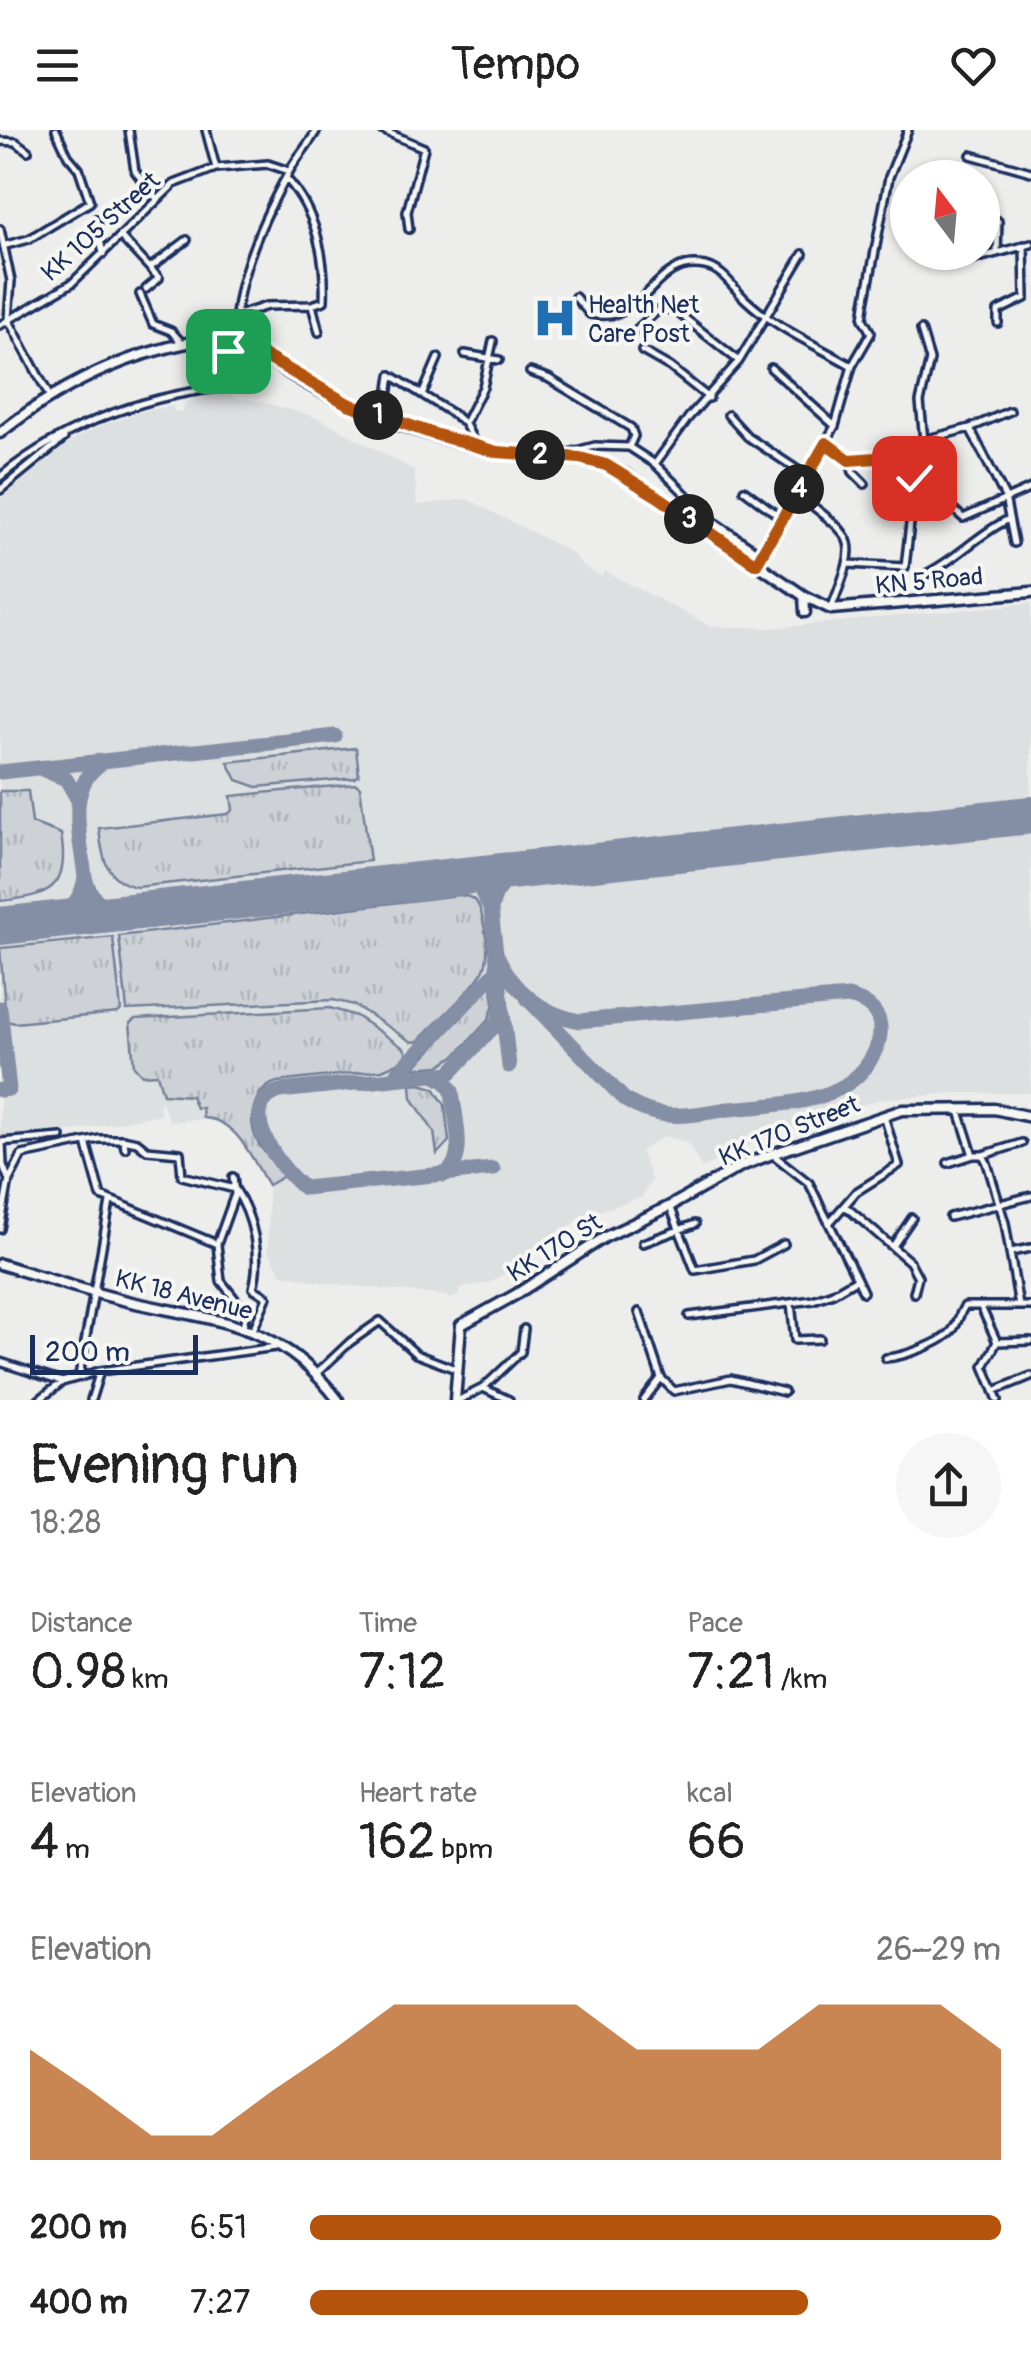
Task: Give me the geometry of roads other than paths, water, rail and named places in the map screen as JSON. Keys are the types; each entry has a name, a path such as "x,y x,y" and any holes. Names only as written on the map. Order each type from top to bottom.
{"main road":[{"path":"228,351 227,340 237,336"},
{"path":"237,336 246,346 241,354"},
{"path":"0,433 50,397 101,369 183,344 237,336 322,390 385,418 476,446 513,454 591,460 625,474 804,596 831,608"},
{"path":"198,341 241,354 263,355"},
{"name":"KN 5 Road","path":"831,608 1031,592"},
{"path":"804,596 805,612"},
{"name":"KK 170 Street","path":"670,1206 741,1166 884,1114 914,1109 994,1109 1031,1117"},
{"name":"KK 170 St","path":"458,1370 461,1325 605,1238 670,1206"},
{"name":"KK 18 Avenue","path":"0,1264 96,1294 248,1328 282,1346 317,1373 338,1400"},
{"path":"457,1400 458,1370"}],"street":[{"path":"6,245 29,239 90,202 86,184 56,130"},
{"path":"129,130 135,171 156,198"},
{"path":"206,130 216,168"},
{"path":"237,336 235,316 245,275 288,174 317,130"},
{"path":"382,130 424,148 407,212 409,229"},
{"path":"756,564 826,443 852,366 871,334 863,320 865,304 892,167 908,130"},
{"path":"0,142 16,142 28,151"},
{"path":"971,155 1031,172"},
{"name":"KK 105 Street","path":"0,325 55,296 174,184 216,168 268,164 288,174"},
{"path":"235,316 267,306 323,304 325,288 317,234 288,174"},
{"path":"96,219 103,254"},
{"path":"0,228 11,291 4,303 8,319 50,397"},
{"path":"121,237 160,281 143,292 152,324 170,331 183,344"},
{"path":"151,267 187,240"},
{"path":"998,324 998,311 1024,298 1028,244 1000,251"},
{"path":"655,464 689,417 739,361 803,254"},
{"path":"576,297 590,314 617,316 630,311 655,282 669,273 702,265 715,269 748,302 808,344 852,366"},
{"path":"312,305 318,332"},
{"path":"633,334 657,311 668,308 678,311 739,361"},
{"path":"922,330 930,360 920,402 923,437 932,440 1010,411"},
{"path":"465,424 482,387 493,341"},
{"path":"642,351 709,398"},
{"path":"0,477 29,453 79,428 147,402 240,386 241,354"},
{"path":"465,354 498,360"},
{"path":"423,393 438,358"},
{"path":"770,368 834,426"},
{"path":"530,372 548,378 631,428 634,436 630,447"},
{"path":"385,418 391,375 465,424 476,446"},
{"path":"728,415 748,438 807,476"},
{"path":"0,490 38,456 79,428"},
{"path":"970,428 1005,497 1014,543"},
{"path":"826,443 849,460 853,472 865,484"},
{"path":"558,456 595,446 630,447 655,464 714,522 761,554"},
{"path":"848,564 905,567 915,484 914,478 876,458 849,460"},
{"path":"928,486 960,518 1031,488"},
{"path":"744,490 783,519"},
{"path":"796,494 842,531 850,544 848,564 831,608"},
{"path":"694,524 703,511"},
{"path":"926,574 954,560 986,531 1009,518"},
{"path":"959,1111 973,1155"},
{"path":"830,1222 863,1187 899,1165 884,1114"},
{"path":"9,1180 1,1142 61,1137"},
{"path":"123,1139 124,1148"},
{"path":"0,1229 9,1180 22,1156 86,1142 123,1139 137,1142 147,1150 180,1152 182,1176 235,1189 246,1204 259,1268 254,1288 267,1297 248,1328"},
{"path":"86,1142 97,1193 217,1244"},
{"path":"948,1163 1022,1143"},
{"path":"772,1154 806,1179 863,1292"},
{"path":"983,1155 1000,1204 1019,1306"},
{"path":"234,1178 235,1189 217,1244 221,1281 246,1313 248,1328"},
{"path":"950,1217 1031,1196"},
{"path":"79,1376 110,1201"},
{"path":"670,1206 695,1270 754,1260 784,1244"},
{"path":"845,1206 916,1270 918,1286 914,1293"},
{"path":"893,1246 912,1218"},
{"path":"643,1244 695,1224"},
{"path":"1010,1252 1031,1248"},
{"path":"689,1316 833,1293 857,1279"},
{"path":"790,1302 795,1340 820,1340"},
{"path":"886,1358 900,1357 948,1334 965,1306 1031,1306"},
{"path":"981,1307 997,1342"},
{"path":"639,1312 662,1378 674,1391 731,1380 784,1392"},
{"path":"317,1373 380,1321 416,1354 458,1370"},
{"path":"457,1400 483,1388 521,1352 524,1329"},
{"path":"997,1342 1031,1341"},
{"path":"997,1342 984,1366 998,1400"},
{"path":"39,1400 62,1382 100,1371 282,1346"},
{"path":"0,1362 62,1382"},
{"path":"91,1400 100,1371"},
{"path":"994,1392 1031,1376"},
{"path":"644,1400 662,1378"},
{"path":"483,1388 508,1400"}],"place":[{"name":"Health Net Care Post","path":"555,318"}]}
